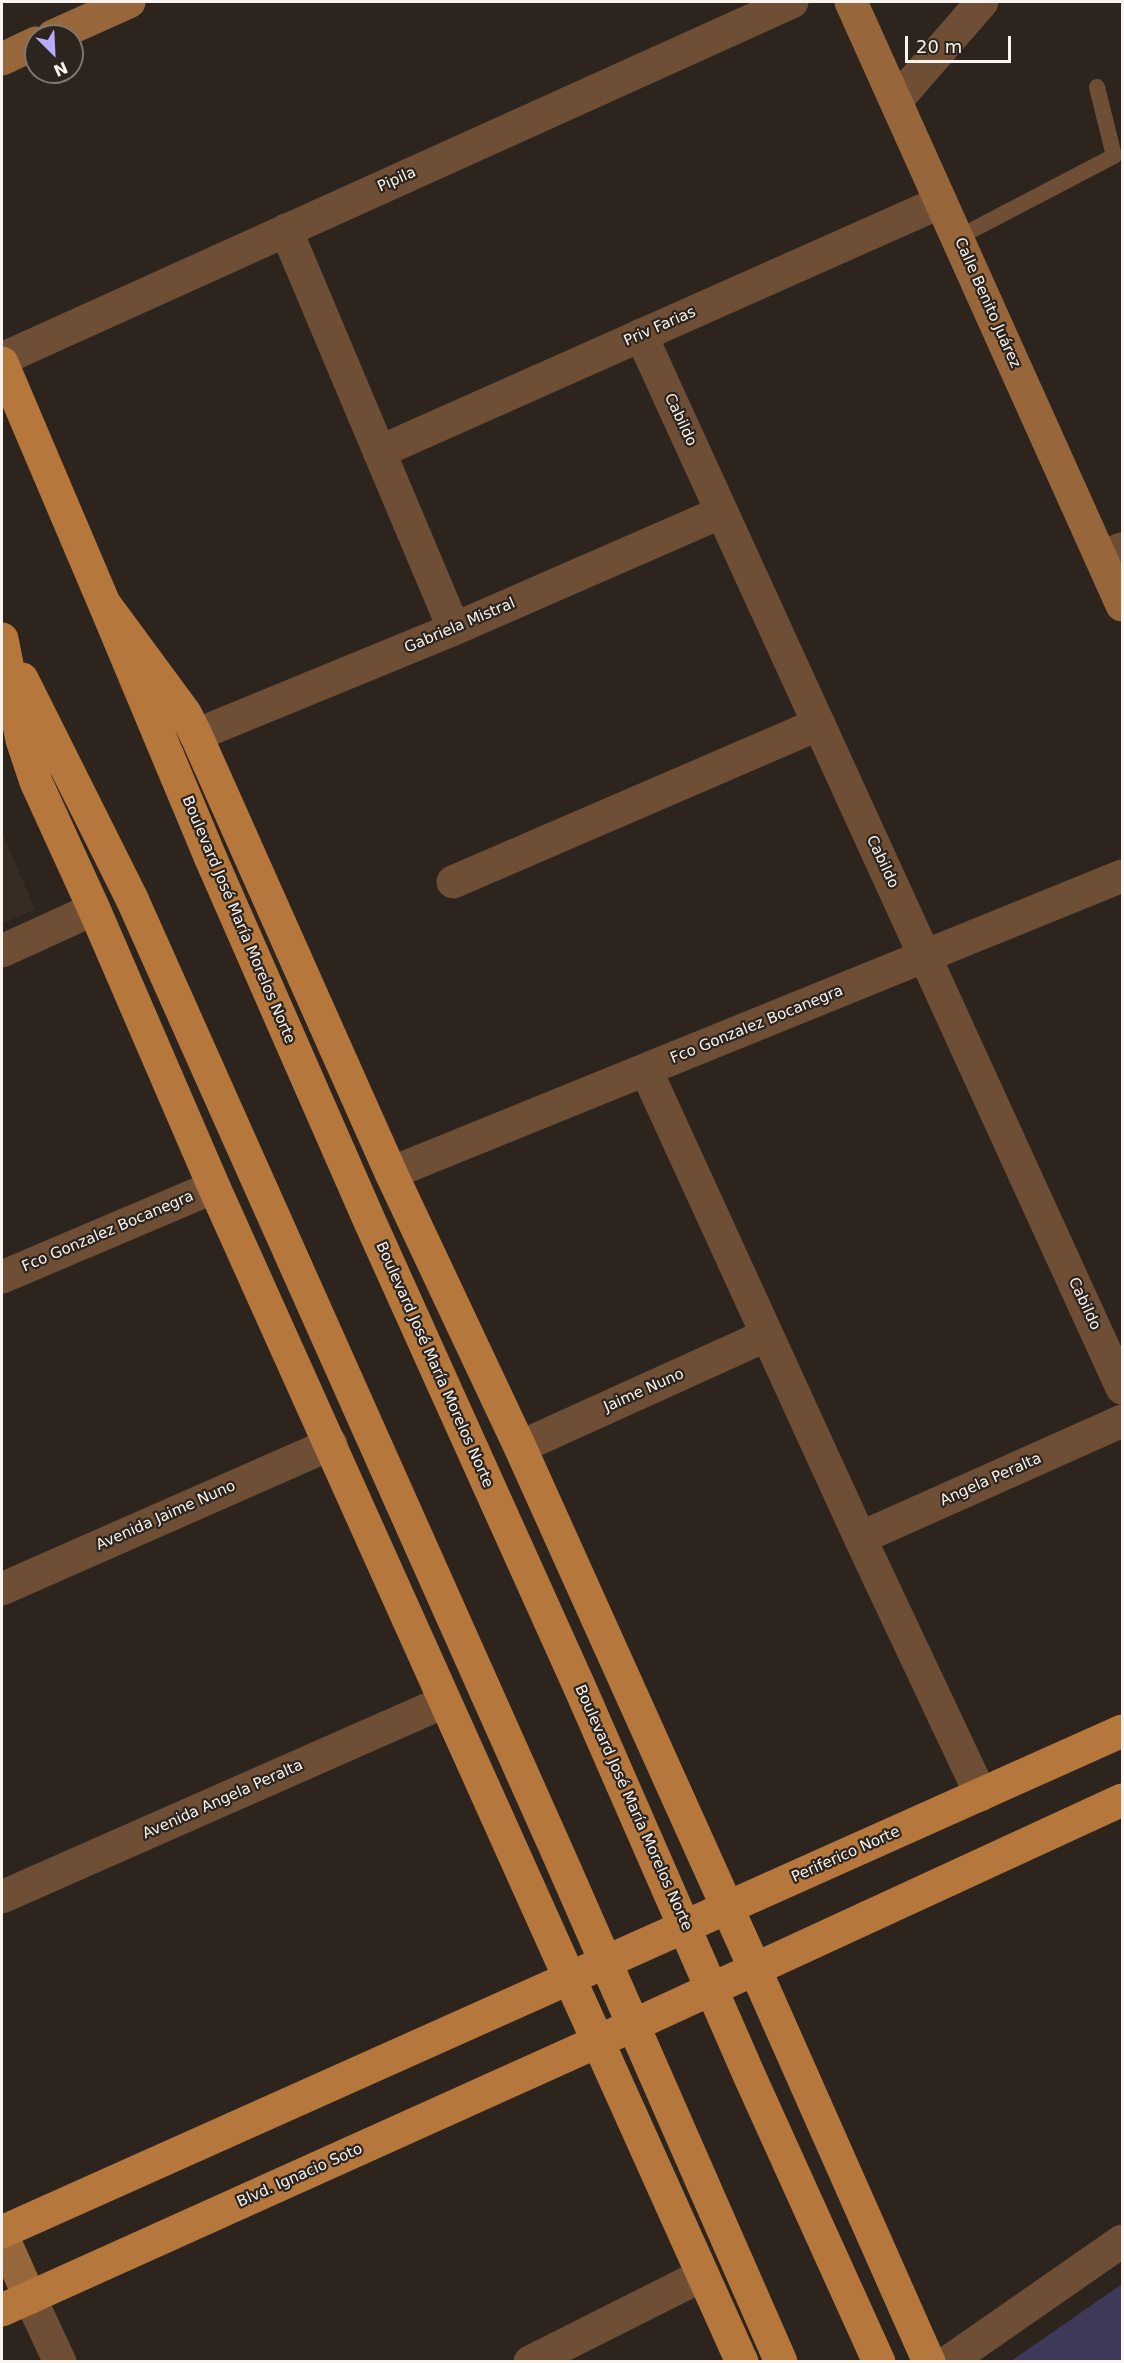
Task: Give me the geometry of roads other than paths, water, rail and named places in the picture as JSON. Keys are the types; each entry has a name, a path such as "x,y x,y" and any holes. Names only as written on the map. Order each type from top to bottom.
{"main road":[{"name":"Boulevard José María Morelos Norte","path":"2,361 211,859 370,1222 585,1699 749,2075 879,2361"},
{"path":"104,603 185,713 196,735 391,1173 520,1447 755,1969 928,2361"},
{"path":"2,638 132,899 560,1858 781,2361"},
{"path":"2,638 22,740 36,782 94,909 214,1188 742,2361"},
{"name":"Periferico Norte","path":"569,1979 1122,1731"},
{"path":"599,2041 1122,1800"},
{"path":"2,2233 569,1979"},
{"name":"Blvd. Ignacio Soto","path":"16,2304 599,2041"}],"street":[{"path":"80,24 129,2"},
{"name":"Pipila","path":"2,361 792,2"},
{"name":"Calle Benito Juárez","path":"851,2 957,238 1112,553 1122,605"},
{"path":"896,101 982,2"},
{"path":"2,59 24,49"},
{"name":"Priv Farias","path":"379,452 941,202"},
{"path":"286,230 454,629"},
{"name":"Cabildo","path":"641,335 1122,1388"},
{"name":"Gabriela Mistral","path":"196,735 454,629 722,512"},
{"path":"453,882 819,724"},
{"name":"Fco Gonzalez Bocanegra","path":"391,1173 1122,876"},
{"path":"2,951 94,909"},
{"path":"646,1070 860,1538 981,1795"},
{"name":"Fco Gonzalez Bocanegra","path":"2,1277 214,1188"},
{"name":"Jaime Nuno","path":"520,1447 767,1335"},
{"name":"Angela Peralta","path":"860,1538 1122,1421"},
{"name":"Avenida Jaime Nuno","path":"2,1589 331,1444"},
{"name":"Avenida Angela Peralta","path":"2,1897 444,1702"},
{"path":"2,2233 16,2304 60,2361"},
{"path":"948,2361 1122,2241"},
{"path":"530,2361 703,2275"}],"lane":[{"path":"957,238 1114,156 1097,87"}]}
